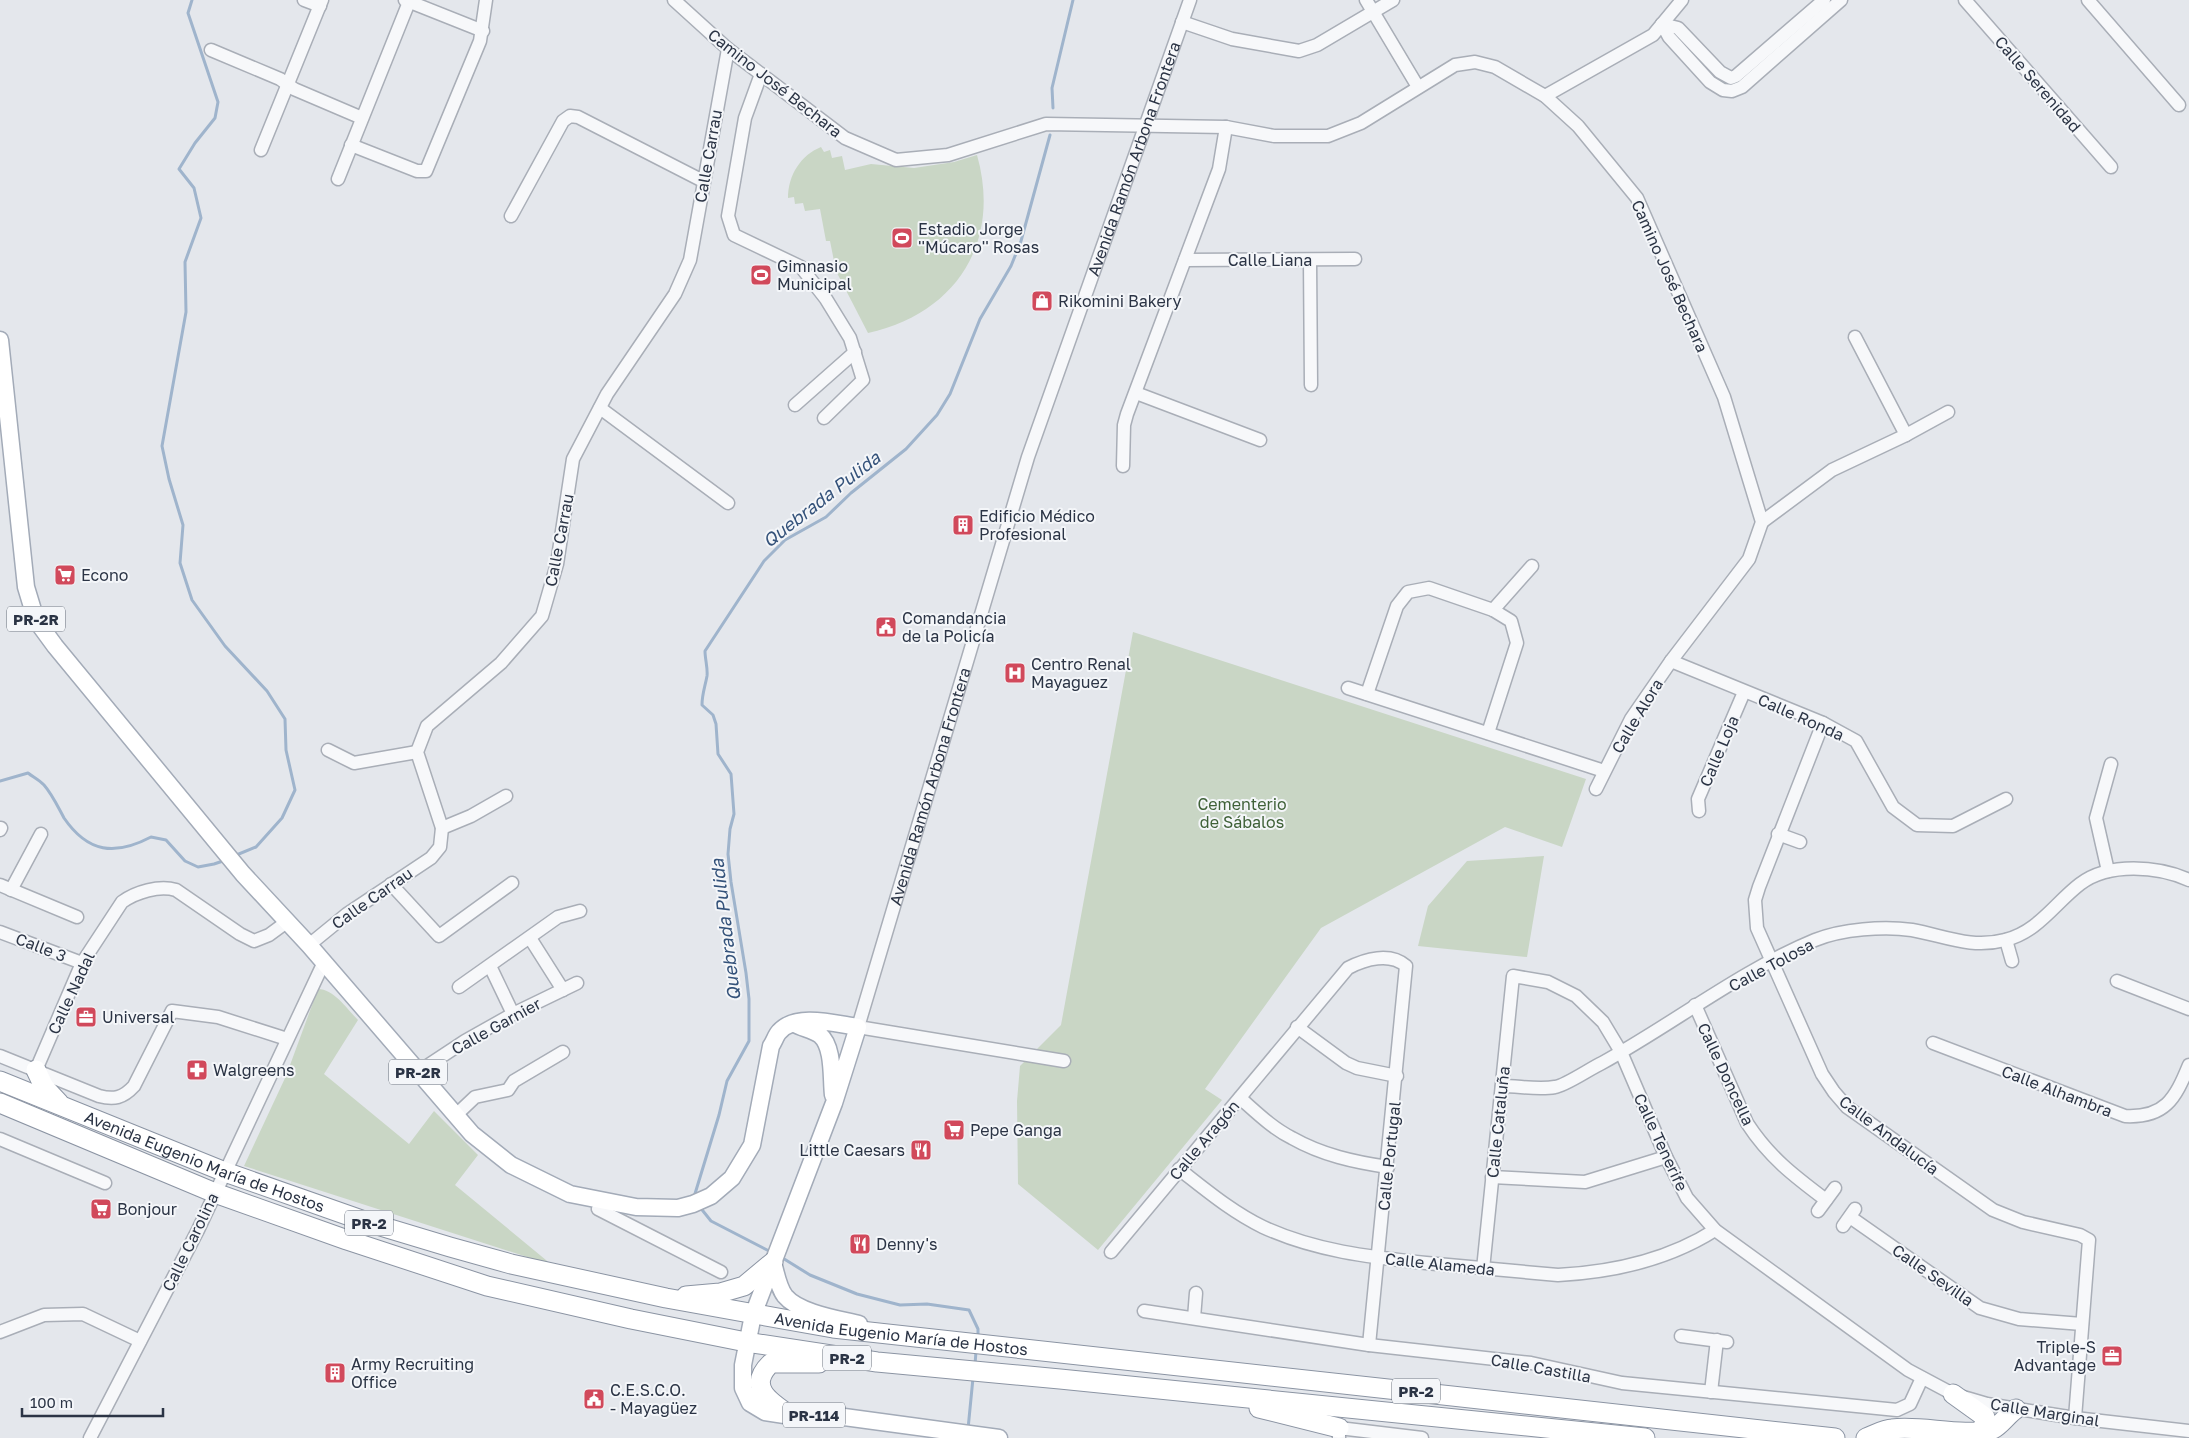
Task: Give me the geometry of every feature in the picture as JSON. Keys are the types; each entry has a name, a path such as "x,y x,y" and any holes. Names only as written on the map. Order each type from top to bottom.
{"highway":[{"path":"36,1070 44,1087 64,1108"},
{"name":"Avenida Eugenio María de Hostos","path":"0,1080 64,1108 225,1172 367,1222 511,1264 666,1298 833,1328 902,1334 1835,1438"},
{"name":"Avenida Eugenio María de Hostos","path":"0,1103 215,1193 356,1243 487,1286 631,1319 746,1342 876,1362 1200,1392 1645,1438"},
{"path":"666,1298 720,1293 744,1286 773,1262"},
{"path":"791,1416 767,1400 760,1383 762,1372 771,1363 876,1362"},
{"path":"1200,1392 1339,1433"},
{"path":"1953,1394 1986,1417 1986,1422 1979,1433"},
{"path":"1866,1438 1891,1428 1956,1434 1979,1433 1996,1428 2016,1408"}],"main road":[{"name":"PR-2R","path":"0,340 26,587 36,620 55,646 213,839 324,962 472,1134 511,1165 570,1194 636,1207 678,1208 693,1204 711,1196 732,1178 752,1145 772,1046 779,1031 793,1024"},
{"path":"793,1024 810,1020 858,1027"},
{"path":"793,1024 819,1034 824,1040 829,1053 834,1102"},
{"name":"Avenida Ramón Arbona Frontera","path":"754,1315 834,1102 858,1027"},
{"path":"773,1262 783,1295 790,1301 833,1318 902,1334"},
{"name":"PR-114","path":"754,1315 746,1342 743,1388 750,1403 765,1412 791,1416 822,1414 921,1433 943,1430 1000,1438"}],"street":[{"path":"261,150 321,3 304,0"},
{"path":"352,145 417,171 426,171 433,158 482,31 486,0"},
{"name":"Camino José Bechara","path":"674,0 728,49 845,138 896,160 948,155 1043,124 1226,127 1274,136 1328,136 1361,123 1455,65 1476,62 1495,67 1545,96 1578,126 1637,198 1724,397 1762,522"},
{"name":"Avenida Ramón Arbona Frontera","path":"858,1027 1028,457 1190,0"},
{"path":"1366,0 1418,87"},
{"path":"1182,22 1232,39 1299,51 1317,45 1393,0"},
{"path":"1545,96 1653,35 1682,0"},
{"path":"1662,24 1678,28 1725,76 1731,78 1736,76 1824,0"},
{"path":"1662,24 1668,37 1710,82 1723,90 1732,90 1742,87 1841,0"},
{"name":"Calle Serenidad","path":"1965,0 2111,168"},
{"path":"2088,0 2179,105"},
{"path":"338,179 407,1 482,31"},
{"name":"Calle Carrau","path":"417,752 427,726 501,663 542,616 557,564 574,459 607,394 675,294 690,260 728,49"},
{"path":"211,50 280,79 288,86 362,118"},
{"path":"760,74 746,118 728,216 734,235 801,267 826,299 850,338 863,380 824,418"},
{"path":"1723,90 1725,76"},
{"path":"510,216 563,121 570,116 578,117 703,181"},
{"path":"1123,466 1124,426 1218,169 1226,127"},
{"name":"Calle Liana","path":"1185,260 1354,259"},
{"path":"1310,260 1312,385"},
{"path":"1855,337 1906,435"},
{"path":"795,405 855,352"},
{"path":"1136,393 1260,440"},
{"path":"600,408 728,503"},
{"path":"1671,661 1749,559 1762,522 1832,470 1906,435 1948,412"},
{"path":"1494,610 1532,566"},
{"path":"1367,694 1397,606 1408,592 1429,588 1494,610 1511,621 1517,643 1488,733"},
{"name":"Calle Ronda","path":"1671,661 1823,724 1856,741 1893,807 1916,824 1953,826 2006,799"},
{"name":"Calle Alora","path":"1596,789 1631,719 1671,661"},
{"path":"1348,688 1604,771"},
{"name":"Calle Loja","path":"1699,811 1698,799 1744,692"},
{"name":"Calle Andalucía","path":"1823,724 1778,834 1755,900 1757,928 1771,962 1822,1074 1847,1107 1993,1210 2023,1222 2080,1235 2089,1240 2082,1324"},
{"path":"328,750 354,763 417,752 442,828 471,816 506,796"},
{"path":"2108,871 2096,818 2111,764"},
{"name":"Calle Carrau","path":"309,945 346,914 431,858 440,848 442,828"},
{"path":"41,834 6,888 77,917"},
{"path":"1778,834 1800,842"},
{"name":"Calle Tolosa","path":"1502,1086 1556,1087 1621,1052 1695,1005 1771,962 1816,940 1863,929 1911,930 1969,944 2006,940 2039,924 2081,883 2108,871 2133,868 2177,875 2189,880"},
{"path":"391,884 439,936 512,883"},
{"name":"Calle Nadal","path":"36,1070 82,963 122,902 139,892 169,888 176,890 247,939 254,941 269,935 288,922"},
{"path":"459,987 558,917 580,911"},
{"name":"Calle 3","path":"0,932 82,963"},
{"path":"530,938 563,990"},
{"path":"2006,940 2012,961"},
{"name":"Calle Aragón","path":"1111,1252 1348,968 1371,958 1399,960 1406,966"},
{"name":"Calle Carolina","path":"90,1438 198,1230 324,962"},
{"path":"490,966 513,1014"},
{"name":"Calle Portugal","path":"1369,1345 1397,1076 1406,966"},
{"name":"Calle Tenerife","path":"1513,976 1548,982 1576,996 1603,1022 1621,1052 1666,1157 1687,1198 1716,1230 1922,1378"},
{"name":"Calle Cataluña","path":"1483,1269 1513,976"},
{"path":"2117,981 2189,1009"},
{"name":"Calle Garnier","path":"418,1072 465,1041 513,1014 577,983"},
{"name":"Calle Doncella","path":"1695,1005 1747,1123 1756,1137 1770,1155 1786,1170 1826,1200"},
{"path":"0,1056 99,1096 112,1099 126,1095 134,1086 151,1048 172,1011 218,1017 287,1039"},
{"path":"858,1027 1064,1061"},
{"path":"1297,1027 1346,1063 1357,1068 1397,1076"},
{"name":"Calle Alhambra","path":"1933,1043 2125,1116 2152,1114 2164,1107 2175,1097 2189,1065"},
{"path":"456,1115 475,1097 508,1090 514,1081 563,1052"},
{"path":"1240,1098 1278,1129 1309,1146 1348,1161 1388,1167"},
{"path":"0,1139 106,1183"},
{"path":"1492,1177 1586,1182 1666,1157"},
{"name":"Calle Alameda","path":"1179,1169 1219,1201 1262,1226 1304,1243 1328,1250 1378,1258 1558,1275 1604,1272 1656,1258 1695,1243 1716,1230"},
{"path":"1818,1211 1835,1188"},
{"path":"629,1226 636,1207"},
{"path":"598,1210 721,1272"},
{"name":"Calle Sevilla","path":"1849,1218 1980,1308 2019,1319 2082,1324"},
{"path":"1194,1318 1196,1293"},
{"name":"Calle Castilla","path":"1144,1311 1369,1345 1531,1363 1622,1383 1897,1410 1910,1404 1922,1378"},
{"path":"0,1332 44,1315 83,1314 140,1342"},
{"path":"2075,1418 2082,1324"},
{"path":"1681,1336 1722,1341 1712,1392"},
{"name":"Calle Marginal","path":"1922,1378 1953,1394 1986,1404 2156,1433 2173,1434"},
{"path":"2173,1434 2189,1432"},
{"path":"1339,1433 1422,1438"}],"green space":[{"name":"Estadio Jorge ''Múcaro'' Rosas","path":"821,147 824,152 830,150 832,158 842,156 845,170 871,164 914,168 954,162 977,155 983,187 983,217 976,245 964,270 947,292 925,310 899,324 868,333 836,271 830,241 826,241 820,209 805,211 803,203 795,204 794,197 788,198 790,181 797,167 807,155"},
{"name":"Cementerio de Sábalos","path":"1133,632 1586,779 1562,847 1505,827 1321,928 1205,1089 1222,1100 1098,1250 1018,1184 1017,1101 1020,1066 1061,1025"},
{"path":"1544,856 1527,957 1418,946 1428,906 1467,861"},
{"path":"318,989 335,996 358,1020 324,1074 409,1144 434,1111 478,1155 455,1185 552,1265 244,1166 286,1076"}],"waterway":[{"path":"192,0 188,13 218,102 215,118 195,143 179,169 194,188 201,218 185,262 186,312 162,446 169,479 183,525 180,563 192,600 225,646 267,691 285,719 286,750 295,790 282,818 256,847 234,856"},
{"name":"Quebrada Pulida","path":"1053,108 1052,88 1073,0"},
{"name":"Quebrada Pulida","path":"694,1197 719,1115 727,1081 749,1041 749,999 728,854 730,829 734,814 731,774 718,754 716,724 713,715 702,705 707,673 705,651 764,561 785,540 826,517 851,493 906,449 937,415 950,394 980,319 1011,266 1021,241 1050,135"},
{"path":"0,781 28,773 47,789 73,830 83,838 103,848 126,847 151,837 166,840 185,861 198,867 226,860"},
{"name":"Quebrada Pulida","path":"699,1206 711,1221 771,1252"},
{"name":"Quebrada Pulida","path":"781,1257 810,1275 857,1294 900,1305 927,1304 969,1310 978,1329 978,1337"},
{"name":"Quebrada Pulida","path":"975,1365 976,1351"},
{"name":"Quebrada Pulida","path":"968,1429 973,1378"}],"place":[{"name":"Estadio Jorge ''Múcaro'' Rosas","path":"902,238"},
{"name":"Gimnasio Municipal","path":"761,275"},
{"name":"Rikomini Bakery","path":"1042,301"},
{"name":"Edificio Médico Profesional","path":"963,525"},
{"name":"Econo","path":"65,575"},
{"name":"Comandancia de la Policía","path":"886,627"},
{"name":"Centro Renal Mayaguez","path":"1015,673"},
{"name":"Universal","path":"86,1017"},
{"name":"Walgreens","path":"197,1070"},
{"name":"Pepe Ganga","path":"954,1130"},
{"name":"Little Caesars","path":"921,1150"},
{"name":"Bonjour","path":"101,1209"},
{"name":"Denny's","path":"860,1244"},
{"name":"Triple-S Advantage","path":"2112,1356"},
{"name":"Army Recruiting Office","path":"335,1373"},
{"name":"C.E.S.C.O. - Mayagüez","path":"594,1399"}]}
